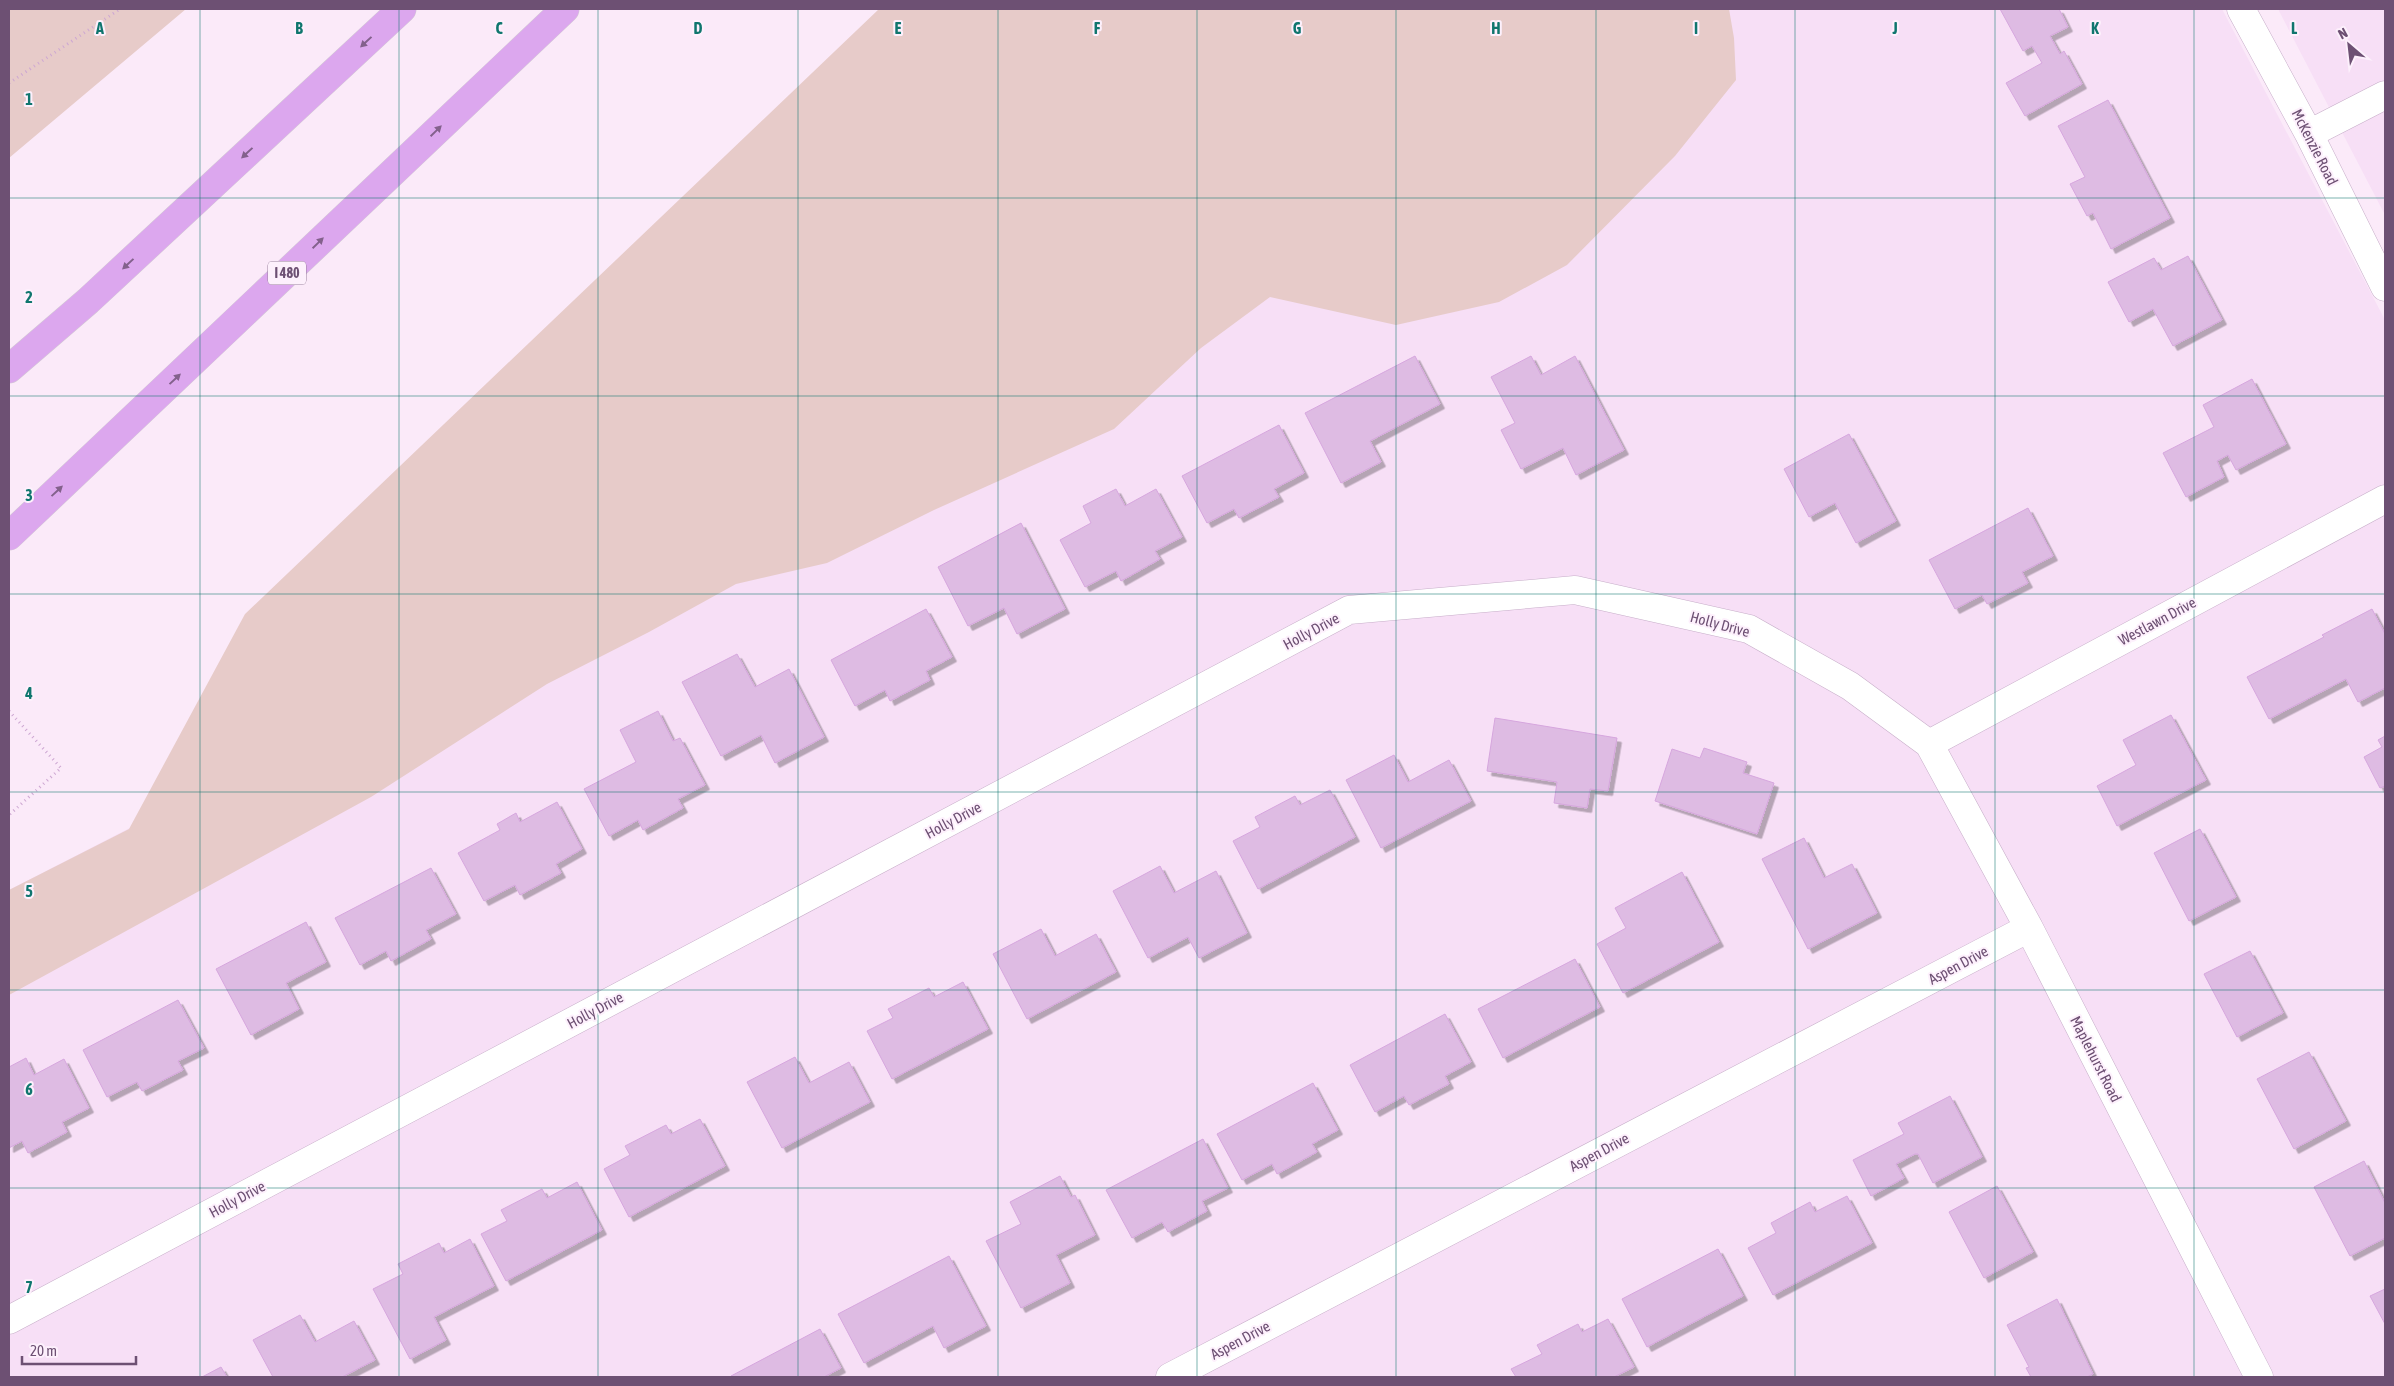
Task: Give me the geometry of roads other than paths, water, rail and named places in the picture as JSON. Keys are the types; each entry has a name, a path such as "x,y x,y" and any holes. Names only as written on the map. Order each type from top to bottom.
{"highway":[{"path":"9,369 88,301 402,9"},
{"name":"I 480","path":"9,536 565,9"}],"street":[{"name":"McKenzie Road","path":"2241,9 2309,134 2385,287"},
{"path":"2309,134 2385,95"},
{"name":"Westlawn Drive","path":"1929,744 2385,499"},
{"name":"Holly Drive","path":"9,1320 1349,610 1575,590 1749,629 1850,686 1929,744"},
{"name":"Maplehurst Road","path":"1929,744 2029,928 2259,1377"},
{"name":"Aspen Drive","path":"1170,1377 2029,928"}]}
